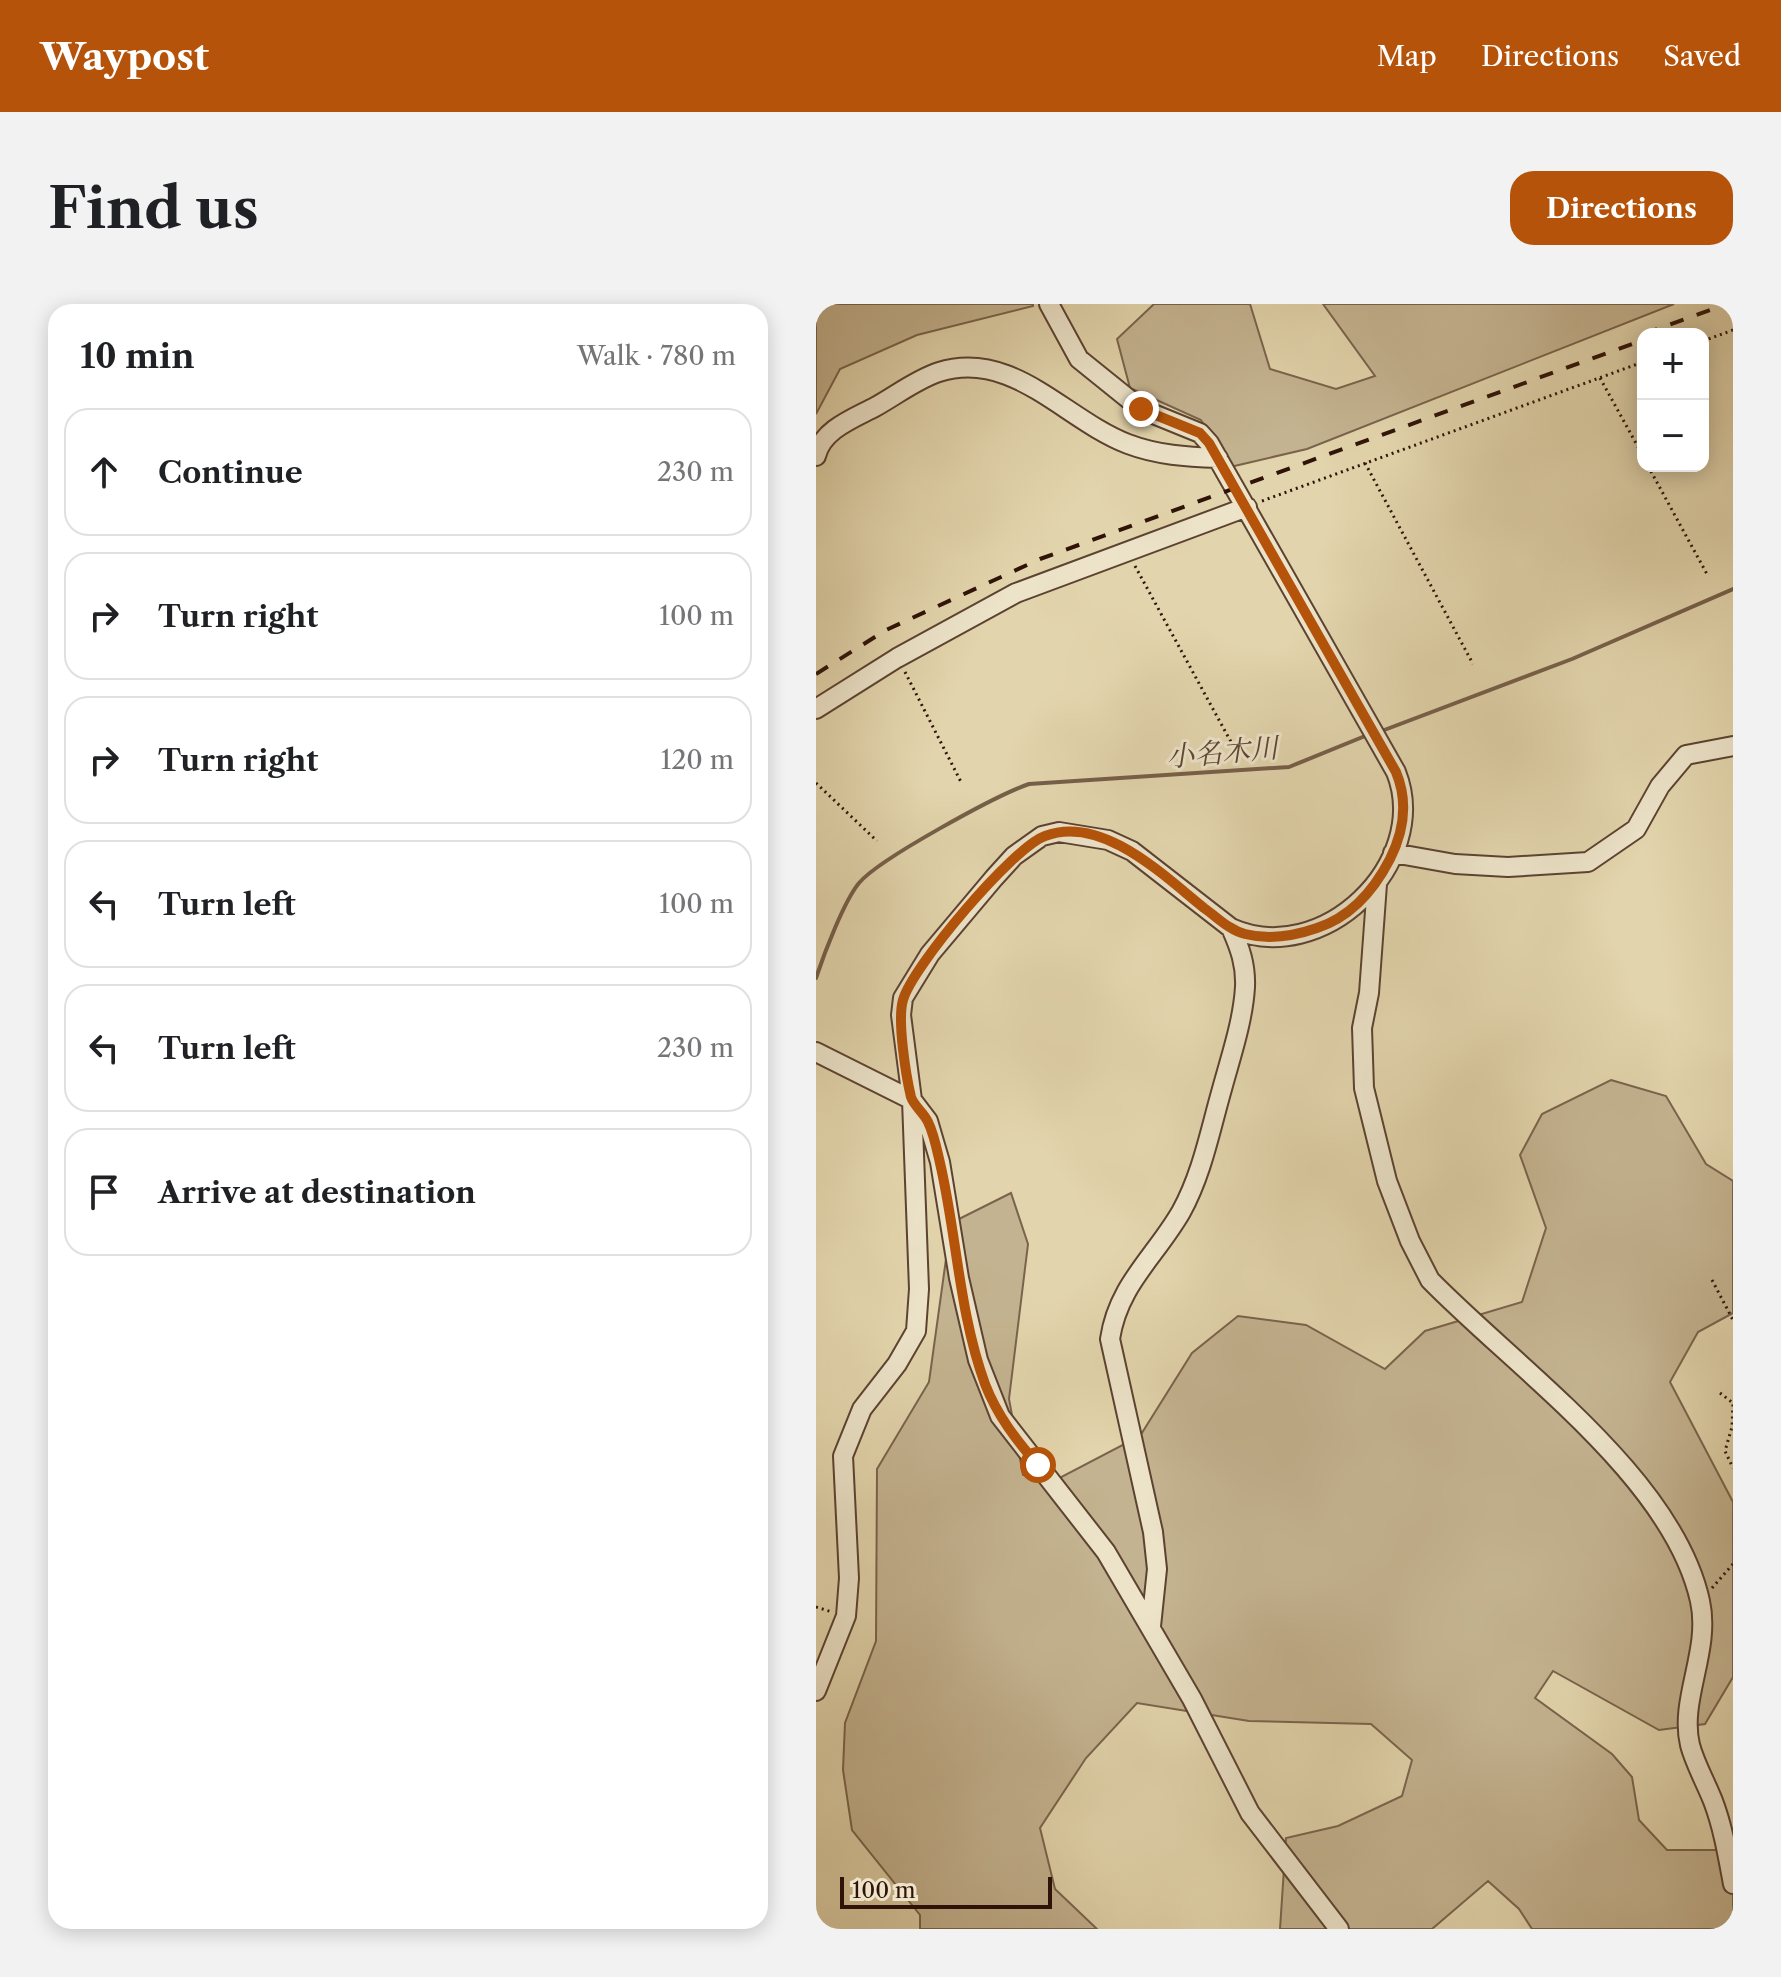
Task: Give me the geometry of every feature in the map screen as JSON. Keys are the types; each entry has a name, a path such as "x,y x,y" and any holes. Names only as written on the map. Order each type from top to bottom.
{"street":[{"path":"816,1691 846,1616 849,1578 843,1456 862,1409 897,1364 916,1331 919,1289 912,1100 901,1015 903,998 930,954 1014,856 1042,836 1074,832 1108,840 1132,851 1231,928 1269,937 1297,934 1347,913 1377,884 1393,853 1405,801 1396,772 1218,458 1200,433 1141,409 1079,359 1049,304"},
{"path":"816,456 819,444 837,428 938,372 967,368 1003,371 1126,444 1183,457 1218,458"},
{"path":"816,709 897,658 1016,593 1247,507"},
{"path":"1393,853 1455,864 1508,867 1588,862 1636,829 1660,786 1686,755 1733,746"},
{"path":"1377,884 1369,993 1362,1028 1364,1088 1387,1181 1410,1241 1430,1280 1593,1435 1663,1512 1700,1598 1704,1642 1691,1710 1690,1744 1714,1805 1733,1884"},
{"path":"1151,1626 1157,1569 1153,1532 1110,1339 1114,1312 1123,1292 1164,1240 1199,1173 1235,1039 1245,988 1244,958 1231,928"},
{"path":"816,1052 912,1100 928,1121 940,1162 959,1278 978,1360 990,1395 1017,1441 1106,1552 1151,1626 1250,1813 1339,1929"},
{"path":"1714,1805 1733,1800"}],"path":[{"path":"1709,339 1733,330"},
{"path":"1247,507 1637,364"},
{"path":"1600,378 1637,445"},
{"path":"1365,463 1473,664"},
{"path":"1651,472 1708,576"},
{"path":"1127,552 1231,742"},
{"path":"897,658 961,782"},
{"path":"816,783 877,841"},
{"path":"1712,1280 1733,1320"},
{"path":"1720,1393 1733,1403 1732,1427 1725,1451 1733,1468"},
{"path":"1700,1598 1726,1576 1733,1564"}],"shaded area":[{"path":"816,304 1033,306 917,335 840,369 816,414"},
{"path":"1154,304 1250,304 1270,369 1336,389 1375,376 1323,304 1674,304 1307,449 1230,467 1201,420 1130,388 1117,339"},
{"path":"1611,1080 1666,1096 1706,1164 1733,1181 1733,1313 1698,1332 1670,1382 1733,1502 1733,1677 1705,1724 1659,1730 1553,1671 1535,1698 1612,1754 1632,1777 1639,1820 1667,1850 1733,1850 1733,1929 1532,1929 1519,1909 1488,1881 1432,1929 1280,1929 1286,1838 1338,1826 1402,1796 1412,1760 1371,1724 1249,1721 1137,1703 1086,1758 1040,1828 1055,1889 1097,1929 920,1929 920,1915 852,1830 843,1770 845,1723 876,1641 877,1469 929,1382 951,1223 1011,1193 1028,1244 1009,1399 1023,1475 1052,1482 1140,1436 1192,1353 1238,1316 1306,1325 1385,1369 1425,1331 1522,1302 1546,1228 1520,1155 1542,1114"}],"waterway":[{"name":"小名木川","path":"1379,732 1572,659 1733,589"},
{"name":"小名木川","path":"816,978 841,915 859,883 913,844 1013,790 1029,784 1289,767 1370,734"}],"railway":[{"path":"1661,328 1727,304"},
{"path":"816,674 886,630 1040,559 1637,342"}],"route":[{"path":"1038,1465 1000,1416 978,1360 959,1278 940,1162 928,1121 912,1100 901,1015 903,998 930,954 994,878 1014,856 1042,836 1074,832 1108,840 1132,851 1231,928 1243,934 1269,937 1297,934 1322,926 1347,913 1377,884 1393,853 1405,801 1396,772 1209,443 1200,433 1141,409"}]}
